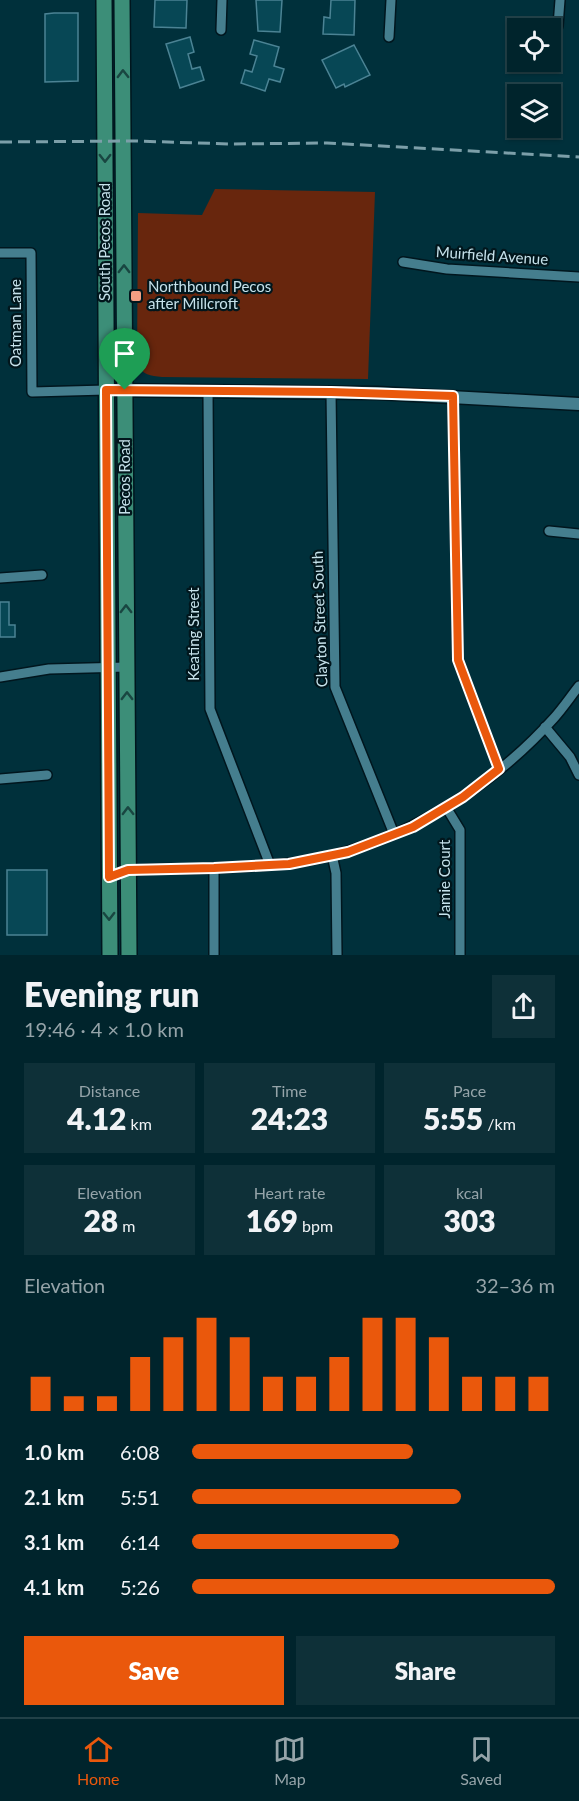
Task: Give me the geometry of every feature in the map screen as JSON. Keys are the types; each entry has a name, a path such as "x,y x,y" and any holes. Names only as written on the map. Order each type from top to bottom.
{"main road":[{"name":"South Pecos Road","path":"104,0 107,484"},
{"name":"Pecos Road","path":"122,0 129,955"},
{"name":"Pecos Road","path":"107,484 110,955"}],"street":[{"path":"221,30 222,0"},
{"path":"389,37 391,0"},
{"path":"559,18 560,0"},
{"name":"Oatman Lane","path":"0,253 31,253 32,392 106,390"},
{"name":"Muirfield Avenue","path":"403,262 447,269 579,278"},
{"path":"106,390 331,392 453,396 579,404"},
{"name":"Keating Street","path":"208,391 210,709 270,865"},
{"name":"Clayton Street South","path":"331,392 335,687 394,834"},
{"path":"453,396 458,660 499,769"},
{"path":"549,531 579,534"},
{"path":"0,578 42,575"},
{"path":"0,677 49,669 127,667"},
{"path":"109,877 128,870 289,864 348,852 413,827 463,797 518,754 555,718 579,686"},
{"path":"545,727 570,757 579,775"},
{"path":"0,779 47,775"},
{"name":"Jamie Court","path":"446,807 460,830 460,955"},
{"path":"332,855 336,873 337,955"},
{"path":"214,868 214,955"}],"shaded area":[{"path":"215,189 375,192 368,379 162,377 147,374 139,368 137,364 138,213 202,215"}],"building":[{"path":"155,0 187,0 186,28 154,27"},
{"path":"256,0 282,0 280,32 258,31"},
{"path":"331,0 355,0 354,35 323,34 324,17 330,18"},
{"path":"78,13 78,81 45,82 45,14"},
{"path":"190,37 194,52 188,54 192,69 200,67 204,80 180,88 166,44"},
{"path":"254,40 279,47 274,66 284,69 280,82 269,79 265,91 241,83 245,70 252,72 257,56 250,54"},
{"path":"354,45 370,75 345,87 344,84 336,88 322,60"},
{"path":"0,602 9,602 9,625 15,625 15,637 0,637"},
{"path":"7,870 47,870 47,935 7,935"}],"railway":[{"path":"0,142 327,143 579,157"}],"place":[{"name":"Northbound Pecos after Millcroft","path":"136,296"}],"route":[{"path":"106,390 125,390 453,396 458,660 499,769 463,797 413,827 348,852 289,864 128,870 109,877 106,390"}]}
